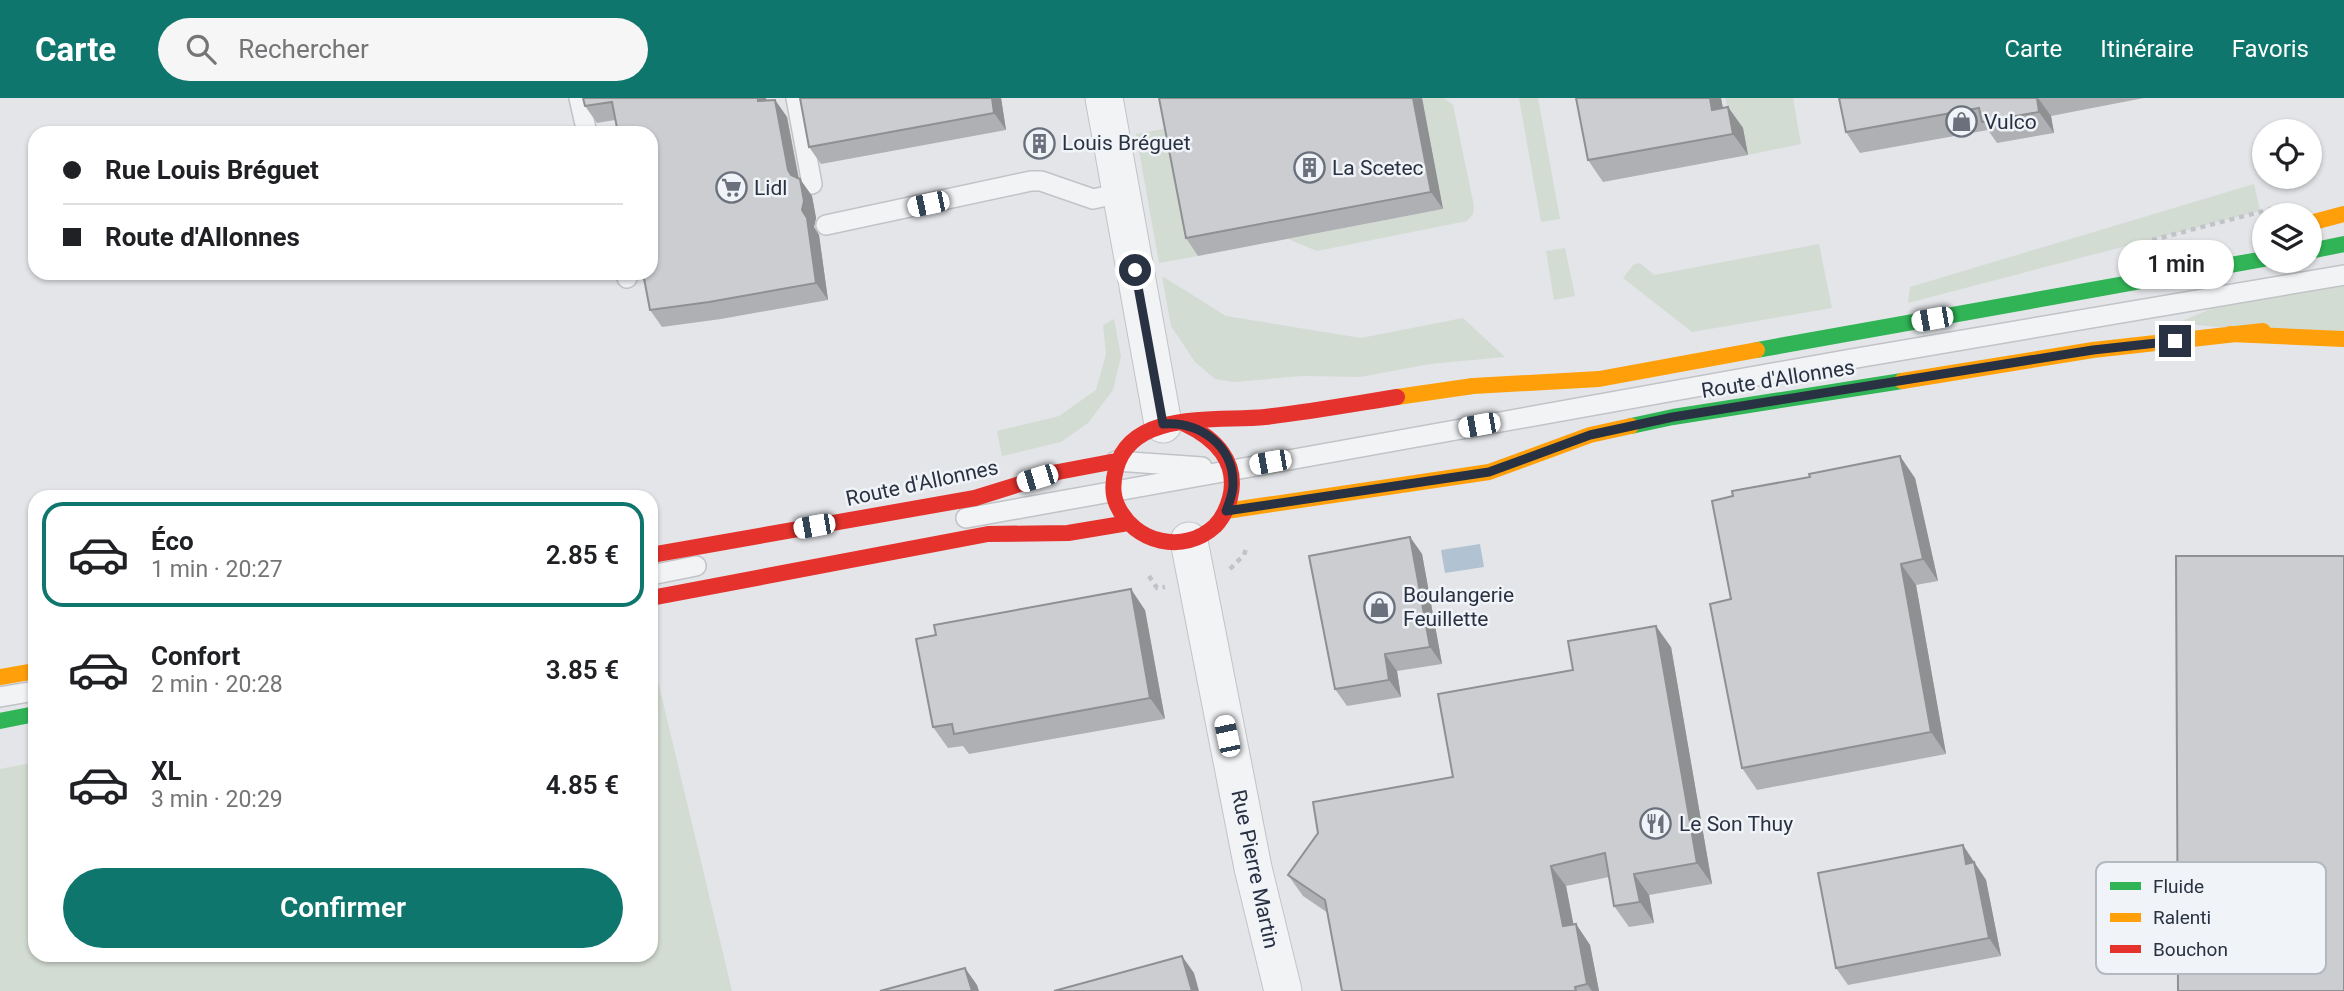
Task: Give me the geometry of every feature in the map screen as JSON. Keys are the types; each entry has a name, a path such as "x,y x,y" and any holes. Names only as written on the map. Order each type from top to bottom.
{"main road":[{"path":"2322,220 2344,214"},
{"path":"2322,249 2344,244"},
{"path":"2081,293 2197,255"},
{"name":"Route d'Allonnes","path":"658,554 975,498 1058,472 1116,461 1124,447 1148,428 1264,417 1473,386 1599,379 2252,261"},
{"name":"Route d'Allonnes","path":"1226,511 1489,472 1590,435 1673,417 2093,350 2344,323"},
{"path":"2230,334 2344,339"},
{"path":"1116,461 1113,490 1118,508 1128,523 1141,534 1156,541 1172,543 1189,541 1204,535 1217,525 1226,511 1232,492 1231,469 1225,453 1215,440 1201,430 1174,424"},
{"path":"658,597 988,534 1068,533 1128,523"},
{"path":"0,677 28,672"},
{"path":"0,721 28,715"}],"street":[{"path":"1104,98 1121,192 1174,424"},
{"name":"Rue Pierre Martin","path":"1189,541 1253,868 1283,991"}],"lane":[{"path":"579,98 585,126"},
{"path":"796,98 812,184"},
{"path":"826,225 1031,181 1041,181 1093,199 1121,192"},
{"path":"658,574 1231,469 2344,275"},
{"path":"1116,461 1231,469"},
{"path":"0,697 28,692"}],"shaded area":[{"path":"1422,98 1444,98 1453,105 1474,206 1473,214 1467,221 1317,251 1288,239 1443,209"},
{"path":"1519,98 1538,98 1560,219 1541,222"},
{"path":"1725,98 1793,98 1801,144 1748,155 1743,128 1731,126"},
{"path":"1174,127 1198,256 1159,263 1136,134"},
{"path":"2252,185 2252,189 2255,189 2258,203 2252,203 2252,213 1908,303 1910,287"},
{"path":"1819,244 1832,308 1692,332 1623,278 1633,265 1640,263 1654,275"},
{"path":"1565,248 1575,296 1554,300 1546,251"},
{"path":"1162,276 1226,316 1361,338 1463,318 1505,357 1430,364 1360,377 1302,376 1234,382 1215,379 1195,362 1171,326"},
{"path":"2344,276 2344,339 2177,323 2251,292"},
{"path":"1114,319 1121,356 1113,390 1088,423 1061,442 1002,456 997,431 1059,416 1096,390 1106,354 1103,325"},
{"path":"658,681 732,991 0,991 0,769 28,763 28,962 658,962"}],"water":[{"path":"1480,544 1484,567 1445,573 1441,550"}],"building":[{"name":"Lidl","path":"583,98 775,100 788,170 791,175 800,179 804,201 802,210 807,218 816,283 650,310 644,280 658,280 658,126 617,126 612,102 585,106"},
{"path":"800,98 992,98 994,113 809,147"},
{"name":"La Scetec","path":"1159,98 1413,98 1431,192 1186,238"},
{"path":"1576,98 1710,98 1712,110 1728,107 1733,134 1588,160"},
{"path":"1839,98 2037,98 2039,112 1982,122 1979,108 1846,132"},
{"path":"1900,456 1923,559 1901,564 1931,732 1742,768 1710,604 1731,599 1712,501 1733,496 1732,491 1810,477 1809,474"},
{"name":"Boulangerie Feuillette","path":"1410,537 1430,647 1385,654 1389,680 1335,689 1309,556"},
{"path":"2176,556 2344,556 2344,991 2178,991 2178,974 2326,974 2326,862 2177,862"},
{"path":"1131,589 1150,698 954,734 952,724 933,727 916,639 936,635 934,625"},
{"path":"1656,626 1697,863 1634,874 1640,902 1614,906 1605,853 1551,866 1563,926 1576,924 1587,984 1575,987 1576,991 1342,991 1325,900 1288,875 1318,833 1313,802 1453,777 1438,694 1573,670 1568,641"},
{"path":"1963,845 1966,864 1974,862 1989,938 1836,968 1818,873"},
{"path":"1182,956 1192,991 1054,991"},
{"path":"965,968 972,991 880,991"}],"traffic: fast":[{"path":"2322,249 2344,244"},
{"path":"1757,350 2252,261"},
{"path":"1631,426 1902,381"},
{"path":"0,721 28,715"}],"traffic: slow":[{"path":"2322,220 2344,214"},
{"path":"1902,381 2093,350 2263,331"},
{"path":"2230,334 2344,339"},
{"path":"1397,397 1473,386 1599,379 1757,350"},
{"path":"1226,511 1489,472 1590,435 1631,426"},
{"path":"0,677 28,672"}],"traffic: jam":[{"path":"1185,424 1206,436 1228,462 1232,485 1230,498 1220,520 1203,535 1189,540 1161,541 1135,528 1125,518 1114,496 1116,469 1125,450 1139,436 1157,427 1179,422 1265,417 1397,397"},
{"path":"658,554 975,498 1058,472 1116,461"},
{"path":"658,597 988,534 1068,533 1128,523"}],"place":[{"name":"Vulco","path":"1961,122"},
{"name":"Louis Bréguet","path":"1039,143"},
{"name":"La Scetec","path":"1309,168"},
{"name":"Lidl","path":"731,188"},
{"name":"Boulangerie Feuillette","path":"1380,607"},
{"name":"Le Son Thuy","path":"1656,824"}],"route":[{"path":"1135,270 1163,424 1185,424 1201,430 1215,440 1225,453 1233,483 1226,511 1489,472 1590,435 1673,417 2093,350 2175,341"}]}
